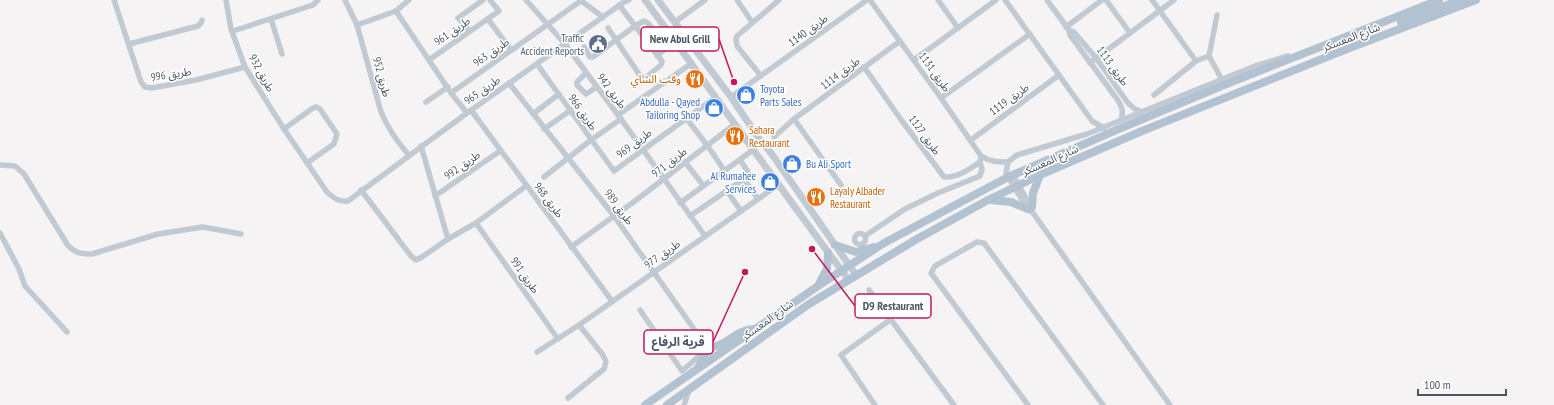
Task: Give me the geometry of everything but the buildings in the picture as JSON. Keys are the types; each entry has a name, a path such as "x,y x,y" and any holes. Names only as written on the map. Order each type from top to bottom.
{"main road":[{"path":"1405,13 1424,0"},
{"name":"شارع المعسكر","path":"645,405 756,328 884,243 1010,176 1121,128 1439,0"},
{"path":"1347,49 1358,41 1460,0"},
{"name":"شارع المعسكر","path":"667,405 808,304 917,239 988,200 1040,175 1142,131 1347,49 1476,0"},
{"path":"988,200 1011,202 1031,210 1033,193 1040,175"},
{"path":"835,245 856,252 884,243"},
{"path":"818,286 826,274 828,253"},
{"path":"698,368 707,349 720,345 739,332 756,328"}],"street":[{"name":"طريق 996","path":"114,0 141,82 145,87 152,88 196,80 245,67"},
{"name":"طريق 932","path":"226,0 232,31 245,67 284,129 327,192 342,202 348,201 353,197"},
{"path":"232,31 313,5 318,0"},
{"name":"طريق 952","path":"345,0 357,25 381,112 386,124 409,155"},
{"path":"357,25 396,11 409,0"},
{"path":"470,31 458,18 484,0"},
{"name":"طريق 961","path":"429,60 499,11 490,0"},
{"path":"581,0 603,17"},
{"name":"طريق 963","path":"452,93 581,0"},
{"path":"645,0 848,280"},
{"path":"658,0 731,97 856,275"},
{"path":"675,22 705,0"},
{"path":"737,0 752,22"},
{"path":"761,76 737,46 736,40 737,36 752,22 779,0"},
{"name":"طريق 1131","path":"869,0 971,140 981,159"},
{"name":"طريق 1140","path":"731,97 869,0"},
{"path":"938,0 958,28"},
{"path":"914,60 996,0"},
{"path":"1005,0 1090,118 1104,128"},
{"name":"طريق 1113","path":"1047,0 1068,28 1074,32 1096,58 1128,103 1135,109 1142,112"},
{"path":"1068,28 1102,0"},
{"path":"1106,0 1130,33"},
{"path":"1152,0 1196,61"},
{"path":"1090,63 1174,0"},
{"name":"طريق 942","path":"528,1 547,25 565,44 704,236"},
{"path":"608,28 641,77 644,78 661,65 662,61 635,26 624,2"},
{"name":"طريق 965","path":"353,197 421,146 624,2"},
{"name":"طريق 961","path":"396,11 452,93 469,112"},
{"path":"1217,15 1209,56 1222,80"},
{"path":"271,19 282,54"},
{"name":"طريق 961","path":"488,19 511,50"},
{"path":"129,44 198,26 202,20"},
{"path":"584,47 590,57 593,57 644,21 648,23 665,45 664,50 657,56"},
{"name":"طريق 1113","path":"1068,28 1070,35 1122,106 1123,112 1121,120"},
{"path":"941,98 1030,34"},
{"name":"طريق 1114","path":"774,136 794,119 900,41"},
{"path":"944,177 950,178 956,176 981,159 996,162 1008,162 1017,155 1104,128 1267,62 1308,52"},
{"path":"1154,95 1196,61 1209,56"},
{"path":"544,177 619,117 692,63"},
{"name":"طريق 966","path":"537,64 614,171"},
{"name":"طريق 1127","path":"864,67 906,127 952,187"},
{"path":"586,73 577,82 577,86 586,94 597,87"},
{"name":"طريق 1119","path":"971,140 1059,75"},
{"name":"طريق 989","path":"509,83 614,216 707,349"},
{"path":"426,102 448,87"},
{"path":"533,114 559,94"},
{"name":"طريق 969","path":"614,171 642,149 716,97"},
{"path":"284,129 316,107 320,109 337,134 337,139 334,144 307,163"},
{"path":"544,129 571,110"},
{"name":"طريق 968","path":"469,112 500,151 612,302"},
{"path":"686,118 724,170"},
{"path":"1087,134 1090,128 1090,118"},
{"path":"794,119 841,185"},
{"name":"طريق 971","path":"571,247 735,124"},
{"name":"طريق 992","path":"421,146 448,239"},
{"path":"680,203 703,185 754,150"},
{"name":"طريق 992","path":"435,196 500,151"},
{"path":"865,236 905,210 952,187 980,176 982,169 981,159"},
{"path":"690,216 748,176 748,172 740,160"},
{"path":"685,162 703,185"},
{"path":"1008,162 1006,173 1010,176 1031,210 1170,405"},
{"path":"0,165 15,166 24,174 67,244 72,251 81,254 92,254 158,234 203,227 241,234"},
{"path":"744,179 758,199"},
{"name":"طريق 977","path":"537,352 579,325 778,185"},
{"path":"361,190 411,256 416,260 476,222 526,186"},
{"path":"727,191 741,211"},
{"name":"طريق 991","path":"476,222 558,339"},
{"path":"0,233 19,269 25,286 67,332"},
{"path":"1028,405 931,273 935,266 977,242 984,243 1103,405"},
{"path":"869,290 954,405"},
{"path":"640,310 682,371 707,349"},
{"path":"876,405 841,355 890,320"},
{"path":"568,398 604,369 606,362 603,355 579,325"},
{"path":"684,405 690,389"}],"place":[{"name":"Traffic Accident Reports","path":"598,44"},
{"name":"وقت الشاي","path":"695,79"},
{"name":"New Abul Grill","path":"734,82"},
{"name":"Toyota Parts Sales","path":"746,95"},
{"name":"Abdulla - Qayed Tailoring Shop","path":"714,108"},
{"name":"Sahara Restaurant","path":"735,136"},
{"name":"Bu Ali Sport","path":"792,164"},
{"name":"Al Rumahee Services","path":"770,182"},
{"name":"Layaly Albader Restaurant","path":"816,197"},
{"name":"D9 Restaurant","path":"812,249"},
{"name":"قرية الرفاع","path":"745,272"}]}
